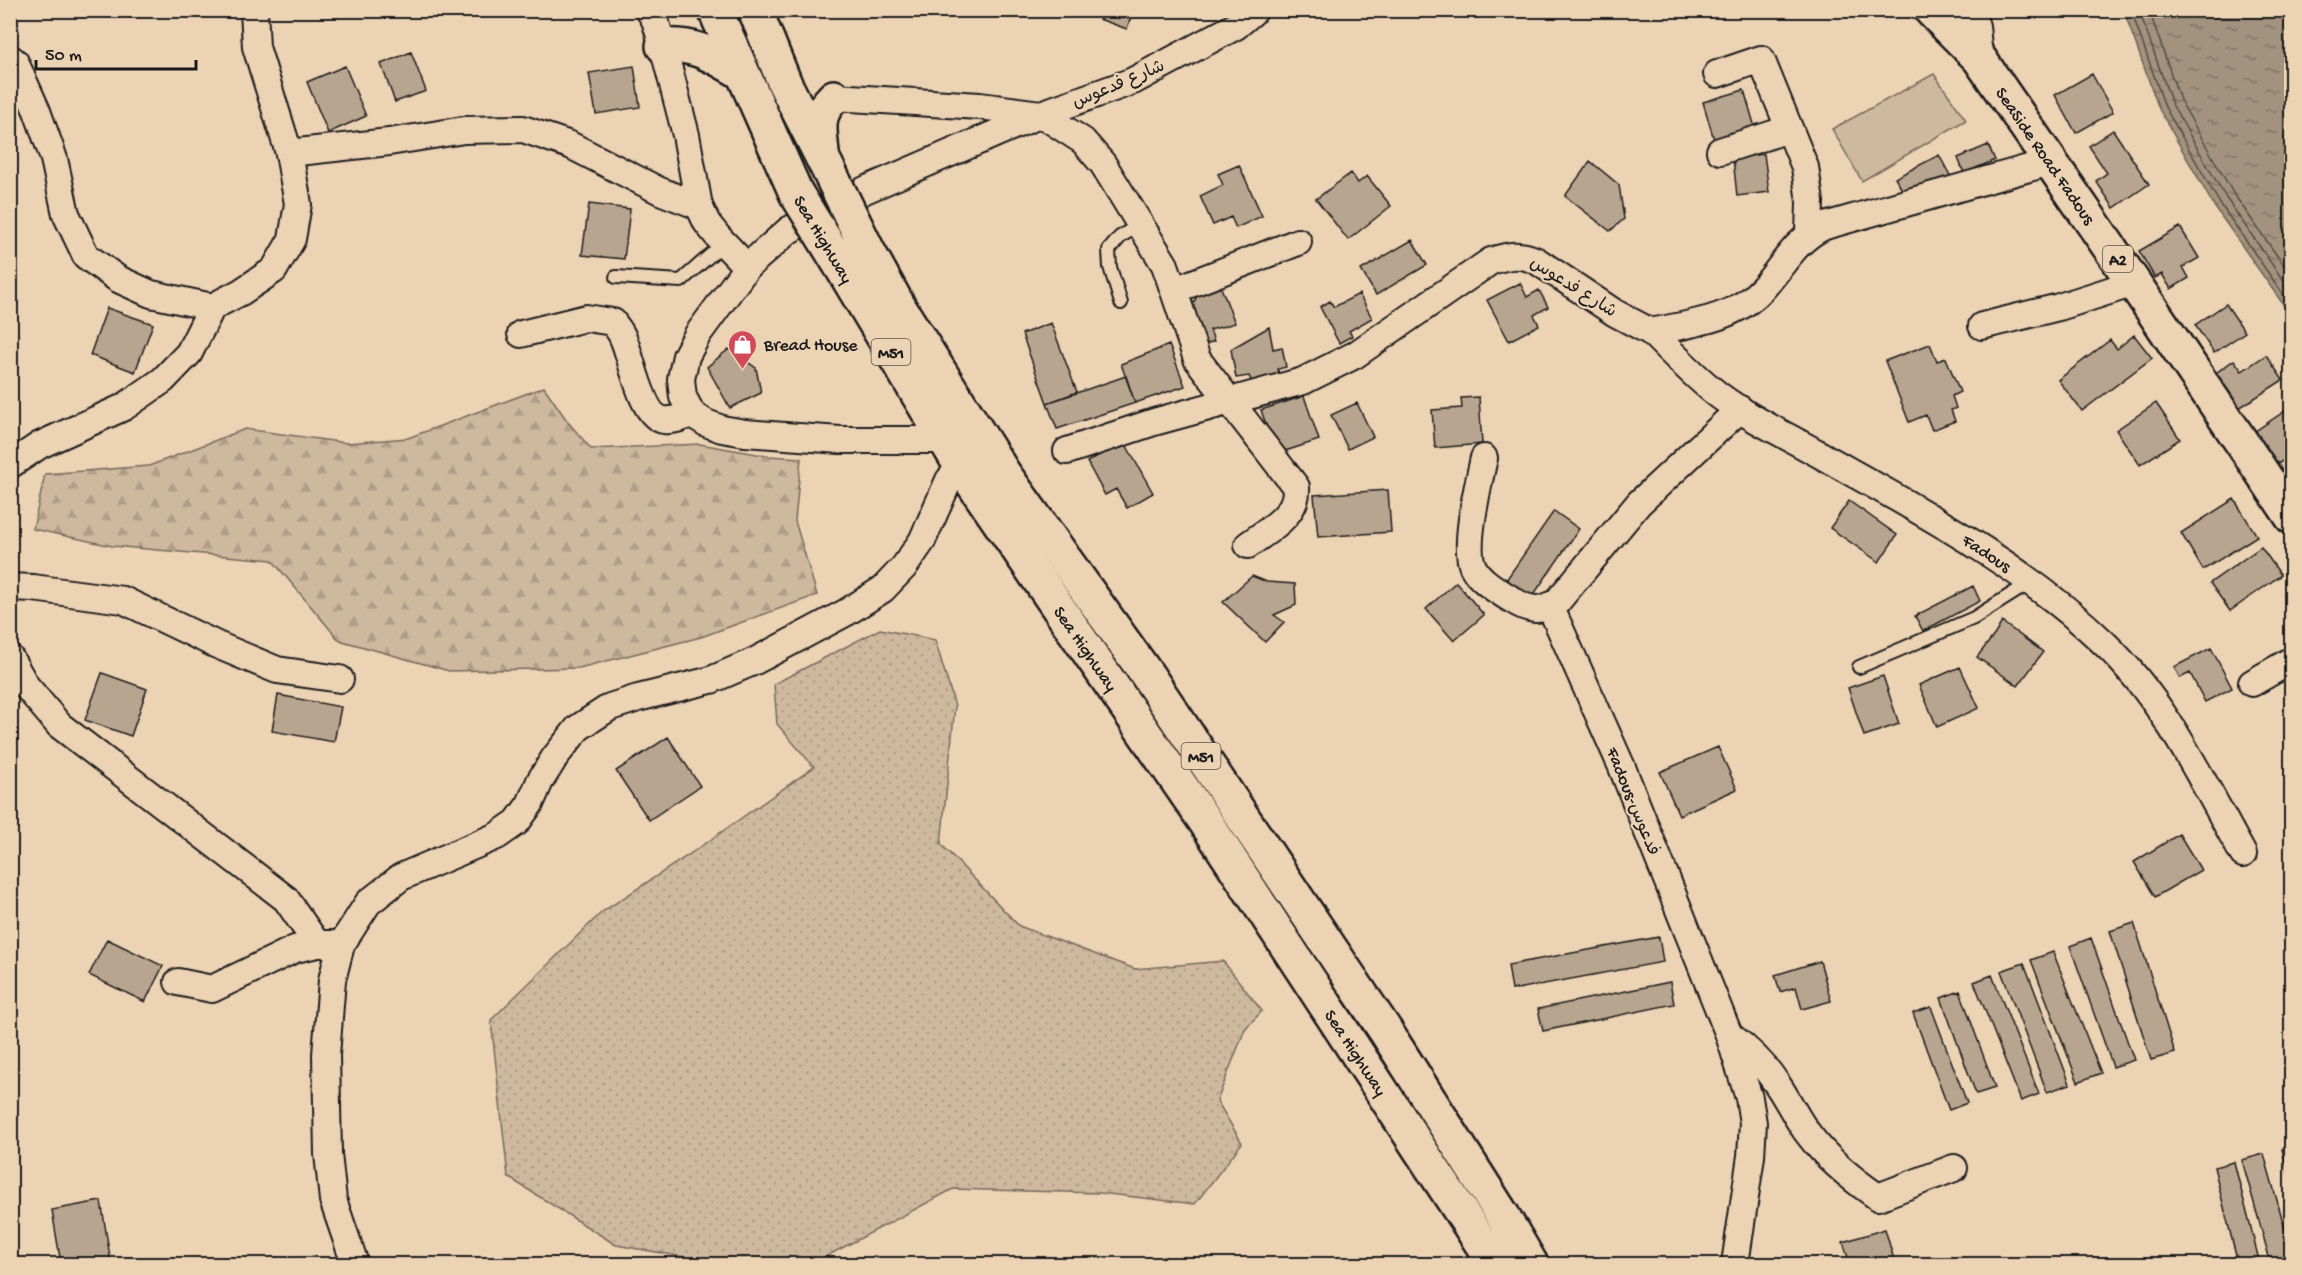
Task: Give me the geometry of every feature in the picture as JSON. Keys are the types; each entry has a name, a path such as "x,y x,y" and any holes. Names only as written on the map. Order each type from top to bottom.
{"main road":[{"path":"663,46 689,23 698,10"},
{"name":"Sea Highway","path":"715,10 796,193 853,257 923,346 1004,474 1148,676 1385,1030 1531,1264"},
{"name":"Sea Highway","path":"755,10 785,84 826,167 853,257 953,453 1207,824 1495,1264"},
{"name":"SeaSide Road Fadous","path":"1931,10 1979,58 2292,517"},
{"path":"663,46 684,45 697,48 741,72"},
{"path":"785,84 812,95 834,97"},
{"path":"826,167 820,122 822,112 834,97"}],"street":[{"path":"10,465 40,445 124,407 163,380 189,353 212,308 274,270 292,238 298,204 289,153 256,46 254,10"},
{"path":"649,10 663,46 686,135 699,206 707,223 747,267"},
{"name":"شارع فدعوس","path":"692,414 683,398 681,379 686,356 698,334 747,267 789,230 865,190 1041,114 1133,81 1236,26 1255,10"},
{"path":"1971,10 1976,26 1979,58"},
{"path":"10,58 15,62 37,111 54,159 66,214 86,256 118,279 152,294 212,308"},
{"path":"1717,74 1761,59 1805,167 1808,184 1809,233"},
{"name":"شارع فدعوس","path":"834,97 980,106 1041,114 1083,141 1103,164 1165,265 1197,359 1296,487 1296,497 1291,510 1248,545"},
{"path":"289,153 389,142 464,130 523,129 570,145 660,191 699,206"},
{"path":"1720,152 1789,129"},
{"path":"1651,332 1720,316 1748,302 1809,233 1825,226 2050,162"},
{"path":"1175,290 1298,242"},
{"name":"شارع فدعوس","path":"1067,451 1154,422 1303,381 1355,355 1491,261 1511,255 1525,256 1538,261 1616,313 1651,332"},
{"path":"1982,326 2059,307 2134,283"},
{"path":"178,982 212,989 295,949 329,944 368,903 401,877 497,836 517,822 530,804 540,781 555,757 578,728 610,707 711,680 756,661 847,612 883,589 904,567 922,541 949,480 953,453 840,440 745,433 706,423 692,414 662,420 653,415 646,405 623,338 613,322 586,318 521,334"},
{"name":"Fadous","path":"1651,332 1693,374 1740,409 1914,508 2031,582 2105,643 2171,725 2243,854"},
{"path":"1484,458 1471,532 1470,556 1473,567 1492,586 1515,603 1531,610 1540,610 1557,602 1639,503 1740,409"},
{"path":"10,587 123,600 217,645 277,670 339,679"},
{"name":"Fadous-فدعوس","path":"1550,606 1621,765 1729,1035 1749,1098 1753,1123 1751,1156 1736,1264"},
{"path":"10,658 26,686 60,725 286,899 329,944 332,980 326,1055 328,1154 333,1200 355,1264"},
{"path":"2252,683 2292,660"},
{"path":"1729,1035 1760,1061 1777,1083 1809,1135 1826,1154 1856,1182 1878,1197 1954,1168"}],"lane":[{"path":"1121,303 1110,267 1109,250 1120,237 1140,224"},
{"path":"616,277 681,281 723,243"},
{"path":"1859,667 1974,618 2031,582"}],"green space":[{"path":"1934,74 1966,120 1862,181 1832,129"},
{"path":"544,387 568,422 591,449 700,444 768,456 801,458 795,521 817,595 701,637 579,668 449,671 339,640 272,560 112,546 33,529 45,474 149,466 245,429 347,443 408,438"},
{"path":"880,629 935,640 955,706 941,844 1019,926 1135,969 1223,961 1262,1011 1245,1029 1217,1101 1242,1143 1195,1204 1100,1193 953,1189 812,1264 724,1264 616,1245 508,1177 491,1020 602,912 693,852 814,767 777,724 774,684"}],"water":[{"path":"2124,11 2291,11 2291,308 2285,307 2214,206 2159,109"}],"building":[{"path":"1102,10 1133,10 1127,29 1099,19"},
{"path":"411,52 426,91 395,102 381,64"},
{"path":"345,66 366,116 328,133 307,82"},
{"path":"634,66 640,107 596,114 589,73"},
{"path":"2092,74 2113,112 2076,133 2055,95"},
{"path":"1744,90 1756,131 1715,143 1703,102"},
{"path":"2113,130 2149,184 2114,208 2096,181 2107,173 2089,146"},
{"path":"1988,145 1995,160 1964,173 1958,158"},
{"path":"1764,154 1769,192 1737,196 1733,158"},
{"path":"1939,155 1952,179 1906,196 1895,178"},
{"path":"1590,161 1619,185 1624,219 1610,231 1565,196"},
{"path":"1239,165 1262,216 1236,228 1231,217 1213,225 1200,196 1223,185 1218,174"},
{"path":"1351,173 1358,183 1367,176 1391,206 1348,240 1316,199"},
{"path":"589,204 630,209 624,259 582,255"},
{"path":"2180,227 2199,258 2183,267 2189,278 2171,289 2162,274 2155,278 2139,251"},
{"path":"1412,240 1427,265 1376,295 1361,270"},
{"path":"1520,283 1527,297 1539,290 1548,307 1534,315 1539,325 1509,341 1487,300"},
{"path":"1220,285 1235,323 1210,330 1214,341 1204,345 1191,309 1199,291"},
{"path":"1359,294 1372,318 1349,331 1352,336 1339,343 1320,307 1330,301 1334,307"},
{"path":"2226,304 2245,332 2214,353 2195,325"},
{"path":"107,308 153,324 135,372 90,355"},
{"path":"1051,323 1077,392 1047,403 1022,334"},
{"path":"1269,327 1273,349 1282,347 1286,367 1278,369 1279,376 1253,385 1249,376 1236,378 1231,349"},
{"path":"2134,335 2152,358 2082,411 2058,380 2110,340 2117,349"},
{"path":"1930,344 1937,361 1946,358 1960,392 1952,396 1956,408 1951,410 1955,421 1932,430 1926,415 1909,422 1885,361"},
{"path":"1169,345 1185,386 1135,403 1121,364"},
{"path":"729,349 756,368 761,393 730,408 707,367"},
{"path":"2266,355 2283,380 2236,410 2213,375 2234,360 2242,371"},
{"path":"1126,376 1135,403 1057,429 1047,403"},
{"path":"1304,396 1319,440 1276,454 1261,410"},
{"path":"1479,397 1482,444 1435,448 1432,410 1462,408 1461,398"},
{"path":"1357,403 1373,437 1348,449 1331,415"},
{"path":"2156,403 2180,439 2140,465 2116,430"},
{"path":"2285,411 2292,420 2292,455 2276,465 2254,432"},
{"path":"1124,441 1153,493 1127,508 1116,489 1105,495 1087,462"},
{"path":"2292,469 2292,489 2282,475"},
{"path":"1388,490 1391,532 1318,537 1314,495"},
{"path":"2234,499 2257,536 2203,570 2181,533"},
{"path":"1849,501 1897,535 1879,562 1830,528"},
{"path":"1554,511 1579,529 1530,600 1504,583"},
{"path":"2261,547 2281,575 2230,611 2210,583"},
{"path":"1252,576 1267,582 1295,584 1296,605 1274,615 1284,622 1265,642 1223,602"},
{"path":"1456,582 1484,615 1454,641 1426,609"},
{"path":"1973,586 1980,601 1923,631 1915,616"},
{"path":"2002,622 2043,652 2018,686 1977,657"},
{"path":"2211,648 2232,688 2205,702 2190,673 2180,678 2174,667"},
{"path":"1960,667 1979,708 1937,727 1919,685"},
{"path":"102,673 147,689 131,736 85,720"},
{"path":"1883,676 1899,724 1864,736 1848,688"},
{"path":"278,695 341,707 334,742 272,731"},
{"path":"668,737 700,786 649,820 616,771"},
{"path":"1718,747 1737,789 1679,815 1660,772"},
{"path":"2179,834 2201,870 2155,897 2134,862"},
{"path":"2134,923 2175,1053 2151,1060 2110,931"},
{"path":"1659,937 1663,962 1512,990 1508,965"},
{"path":"2091,938 2134,1060 2113,1067 2070,946"},
{"path":"107,939 163,966 145,1002 89,975"},
{"path":"2053,952 2101,1073 2078,1082 2031,960"},
{"path":"1820,961 1831,1001 1802,1009 1796,987 1780,992 1775,975"},
{"path":"2024,963 2070,1084 2047,1092 2001,971"},
{"path":"1992,975 2039,1094 2021,1101 1974,982"},
{"path":"1670,982 1674,1004 1543,1031 1538,1009"},
{"path":"1960,991 1995,1088 1976,1094 1941,998"},
{"path":"1931,1007 1967,1103 1949,1110 1913,1013"},
{"path":"2292,1147 2292,1188 2282,1149"},
{"path":"2264,1154 2292,1254 2292,1264 2271,1264 2242,1160"},
{"path":"2234,1162 2260,1264 2238,1264 2214,1167"},
{"path":"101,1201 111,1263 61,1264 52,1210"},
{"path":"1885,1229 1895,1263 1850,1264 1843,1242"}],"place":[{"name":"Bread House","path":"743,370"}]}
